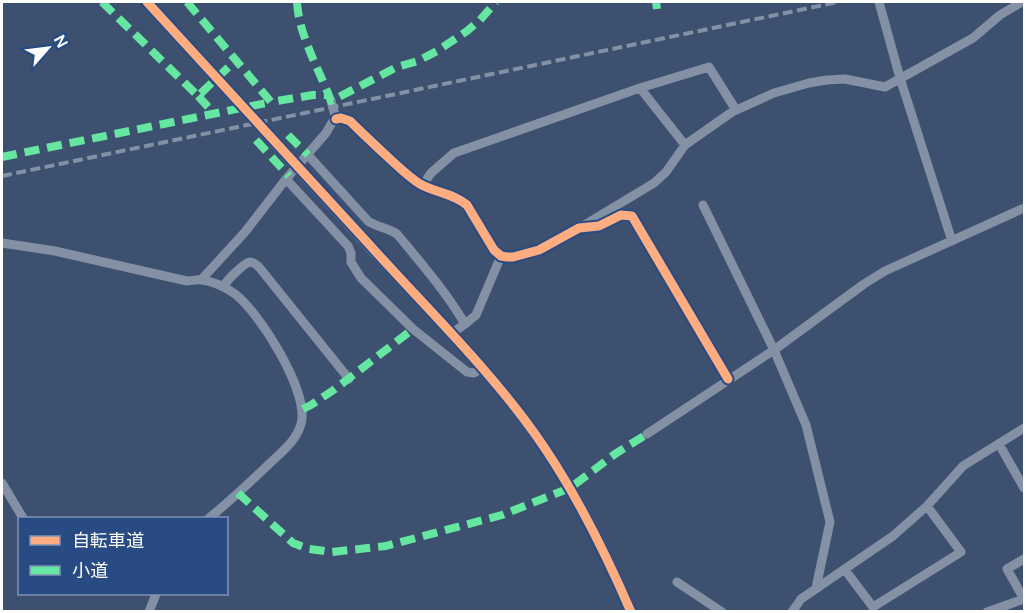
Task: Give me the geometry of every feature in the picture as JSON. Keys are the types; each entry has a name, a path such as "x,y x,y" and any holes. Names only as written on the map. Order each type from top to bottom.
{"street":[{"path":"147,2 508,398 570,488 602,547 631,612"},
{"path":"879,2 900,78 952,241"},
{"path":"201,280 245,232 336,119 350,121 411,177 423,185 453,195 467,205 494,250 501,256 513,257 539,250 654,183 685,145 736,110 774,93 827,80 845,79 885,87 973,38 1000,15 1022,2"},
{"path":"423,185 431,172 454,153 640,88 709,67 736,110"},
{"path":"640,88 685,145"},
{"path":"331,101 336,119"},
{"path":"308,155 368,221 374,226 392,230 397,234 431,274 465,324"},
{"path":"286,179 348,246 351,262 361,278 413,329 467,372 474,373 482,368"},
{"path":"623,202 728,379"},
{"path":"703,206 774,350 806,425 830,522 816,588"},
{"path":"647,434 774,350 885,271 1024,208"},
{"path":"579,228 599,226 621,215 632,216"},
{"path":"2,243 55,251 187,281 201,280 234,293 257,317 289,372 303,409 302,417 297,435 288,446 211,517"},
{"path":"451,334 476,315 501,256"},
{"path":"223,287 231,276 248,263 254,263 349,378"},
{"path":"792,612 801,599 893,536 927,506 963,466 1024,428"},
{"path":"999,444 1024,488"},
{"path":"2,483 22,517"},
{"path":"2,505 11,499"},
{"path":"845,570 873,607 961,552 927,506"},
{"path":"987,612 1024,599 1007,569 1024,559"},
{"path":"677,582 722,612"},
{"path":"149,612 155,595"}],"railway":[{"path":"2,176 838,2"}],"marked path":[{"path":"102,2 198,96 236,60"},
{"path":"187,2 271,102 313,95 329,95"},
{"path":"297,2 305,40 331,101 397,67 418,61 437,51 467,31 496,2"},
{"path":"656,2 657,9"},
{"path":"198,96 213,115"},
{"path":"2,157 271,102"},
{"path":"288,135 308,155"},
{"path":"256,140 289,176"},
{"path":"303,409 335,389 413,329"},
{"path":"238,493 293,543 309,549 332,552 386,546 502,515 570,488 615,454 647,434"}],"cycle path":[{"path":"147,2 504,393 544,447 569,487 602,548 631,612"},
{"path":"336,119 350,121 420,184 456,198 467,205 494,250 501,256 513,257 539,250 579,228 599,226 621,215 632,216 728,379"}]}
